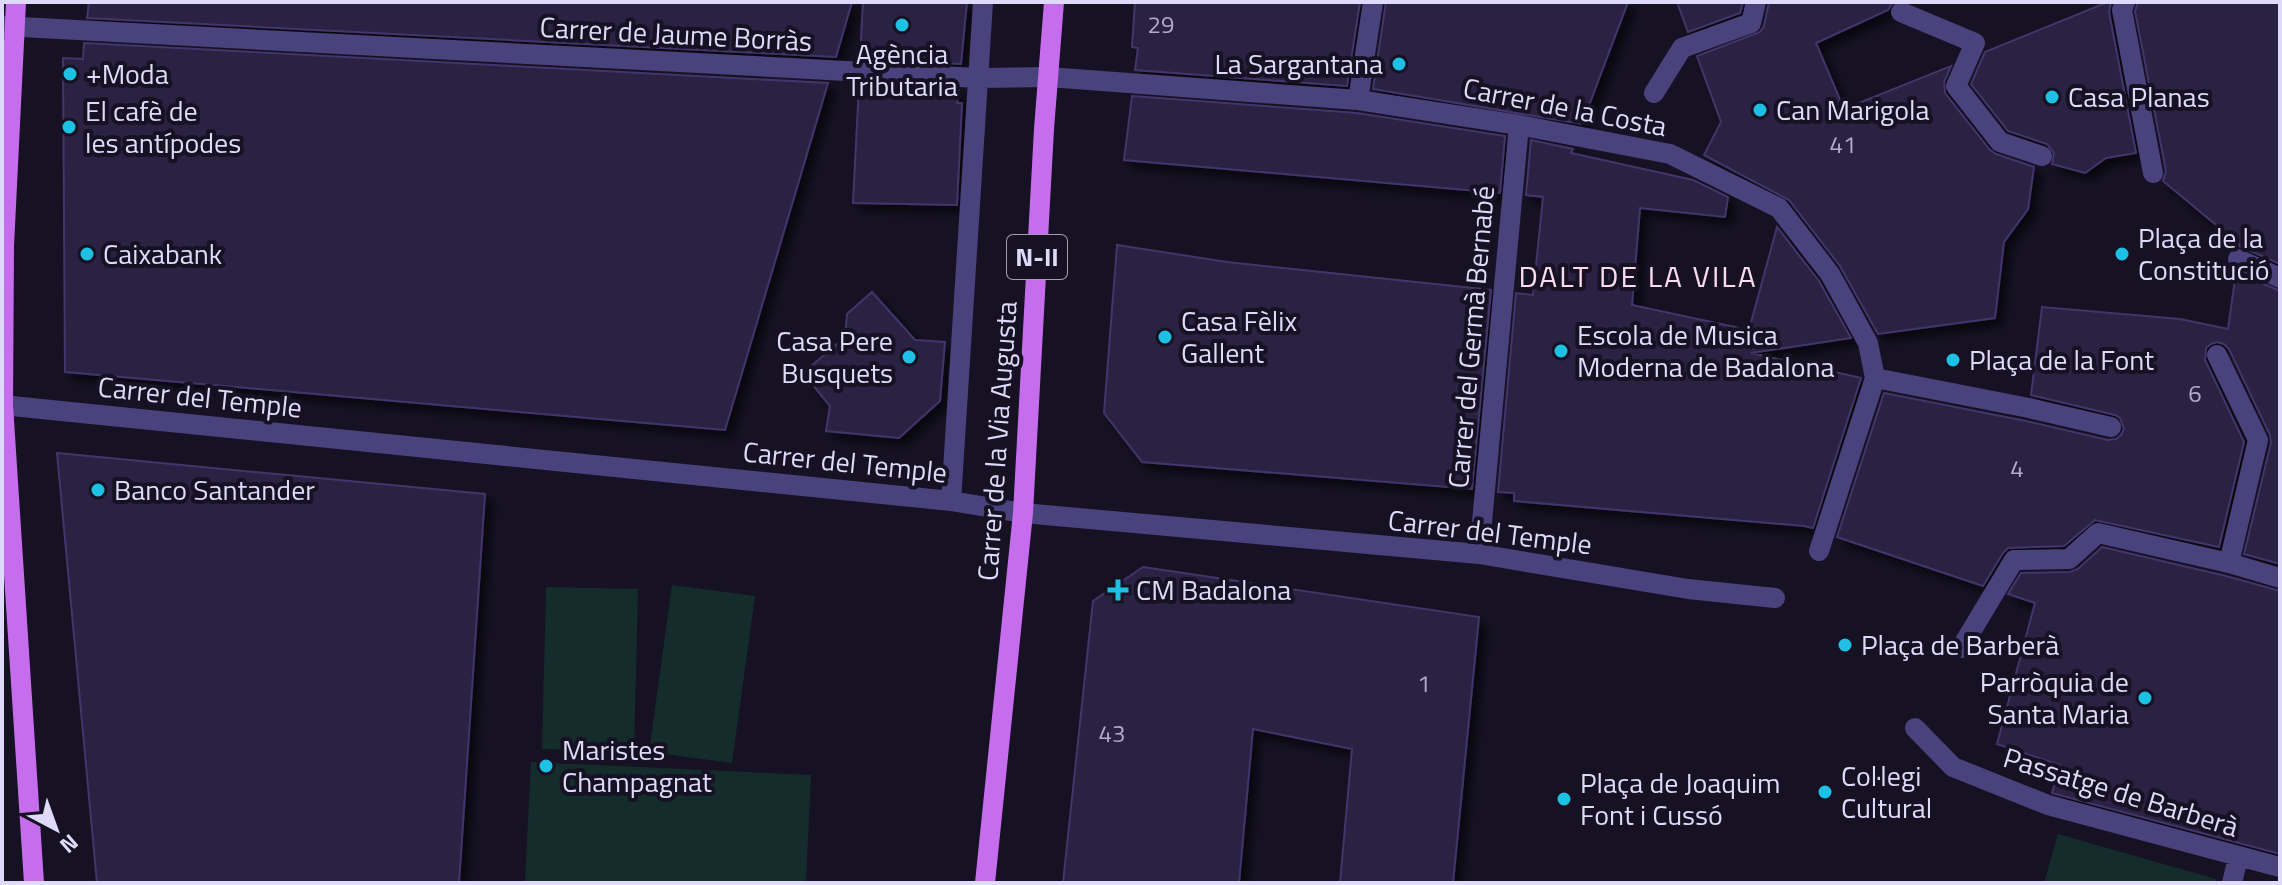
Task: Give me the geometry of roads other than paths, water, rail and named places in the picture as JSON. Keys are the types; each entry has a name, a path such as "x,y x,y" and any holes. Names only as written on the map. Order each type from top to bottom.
{"main road":[{"path":"16,2 8,26 2,405 34,883"},
{"name":"Carrer de la Via Augusta","path":"985,883 1023,513 1054,2"}],"street":[{"name":"Carrer de la Via Augusta","path":"951,501 983,2"},
{"path":"1358,100 1373,2"},
{"path":"1654,93 1682,48 1751,23 1756,2"},
{"path":"2125,2 2122,10 2153,173"},
{"path":"1901,12 1975,43 1956,86 2000,142 2042,156"},
{"name":"Carrer de Jaume Borràs","path":"8,26 978,78 1048,77"},
{"name":"Carrer de la Costa","path":"1048,77 1358,100 1519,125 1670,154 1779,208 1830,274 1868,343 1875,378"},
{"name":"Carrer del Germà Bernabé","path":"1479,554 1519,125"},
{"path":"2238,259 2280,278"},
{"path":"2217,355 2258,440 2229,563"},
{"path":"1819,551 1875,378 2111,427"},
{"name":"Carrer del Temple","path":"2,405 951,501 1023,513 1479,554 1688,589 1775,598"},
{"path":"1961,648 2014,560 2069,559 2098,533 2280,578"},
{"name":"Passatge de Barberà","path":"1915,728 1953,767 2048,805 2280,867"},
{"path":"2232,883 2238,857"}],"place":[{"name":"Agència Tributaria","path":"902,25"},
{"name":"La Sargantana","path":"1399,64"},
{"name":"+Moda","path":"70,74"},
{"name":"Casa Planas","path":"2052,97"},
{"name":"Can Marigola","path":"1760,110"},
{"name":"El cafè de les antípodes","path":"69,127"},
{"name":"Caixabank","path":"87,254"},
{"name":"Plaça de la Constitució","path":"2122,254"},
{"name":"Casa Fèlix Gallent","path":"1165,337"},
{"name":"Escola de Musica Moderna de Badalona","path":"1561,351"},
{"name":"Casa Pere Busquets","path":"909,357"},
{"name":"Plaça de la Font","path":"1953,360"},
{"name":"Banco Santander","path":"98,490"},
{"name":"CM Badalona","path":"1118,590"},
{"name":"Plaça de Barberà","path":"1845,645"},
{"name":"Parròquia de Santa Maria","path":"2145,698"},
{"name":"Maristes Champagnat","path":"546,766"},
{"name":"Col·legi Cultural","path":"1825,792"},
{"name":"Plaça de Joaquim Font i Cussó","path":"1564,799"}],"district":[{"name":"DALT DE LA VILA","path":"1638,277"}]}
